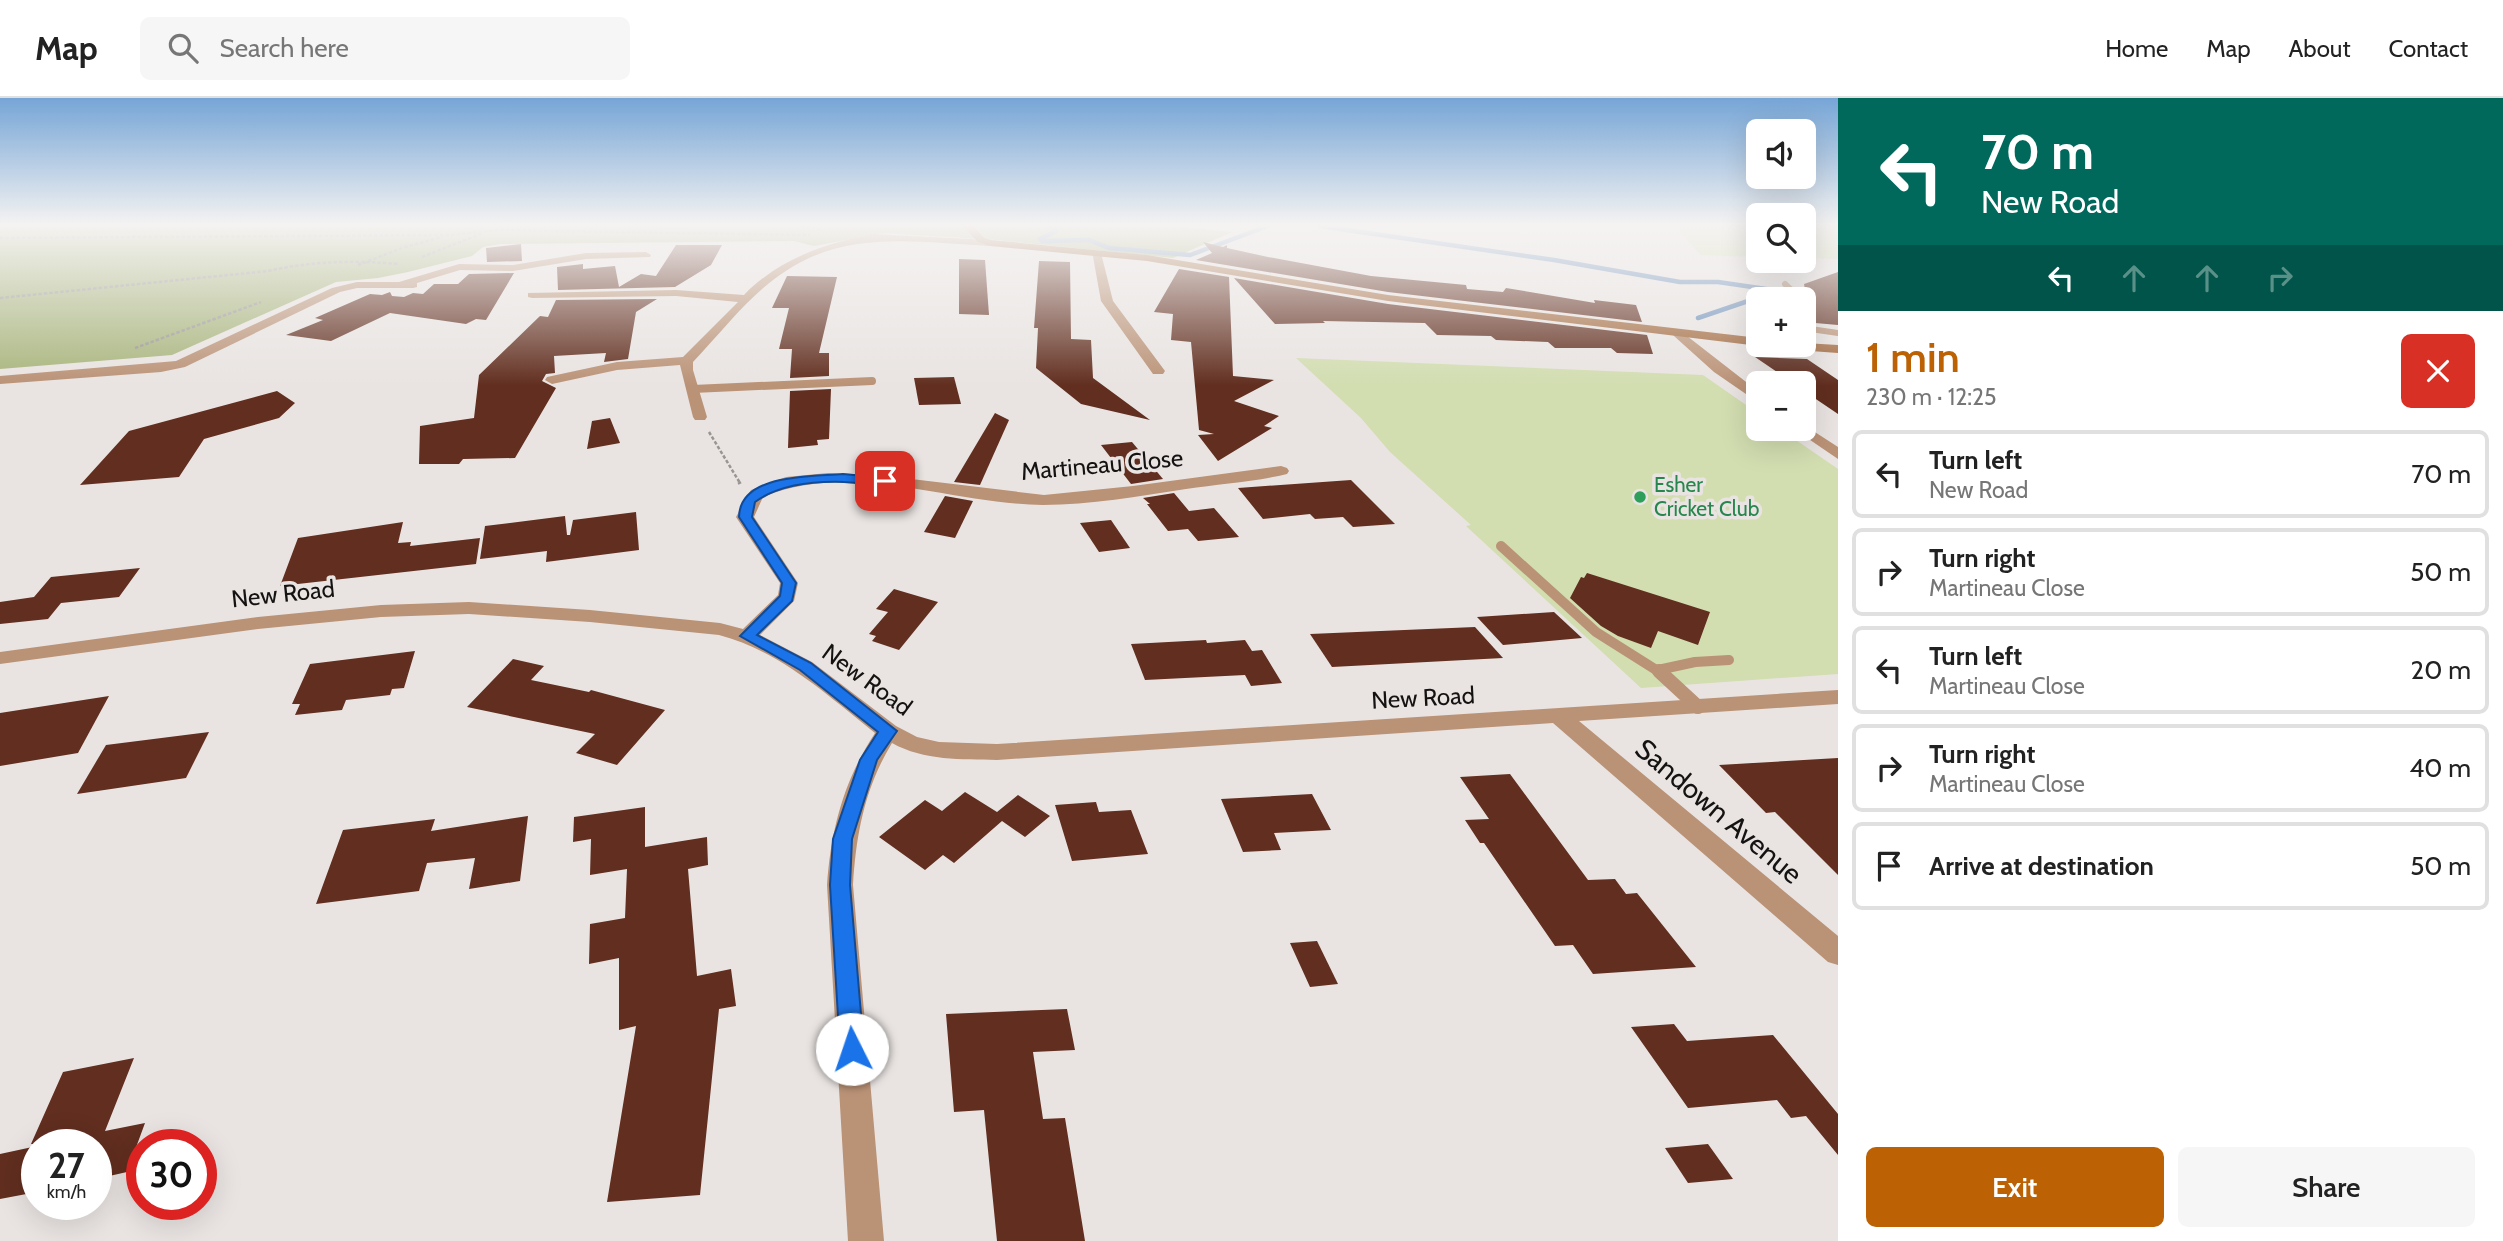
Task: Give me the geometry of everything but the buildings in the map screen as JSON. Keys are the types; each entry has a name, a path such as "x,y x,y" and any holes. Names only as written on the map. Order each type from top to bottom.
{"street":[{"path":"0,380 170,367 336,290 357,285 408,284 422,279"},
{"path":"700,417 686,370 687,361 767,279"},
{"path":"1102,279 1107,301 1158,371"},
{"path":"1283,279 1388,298 1746,341"},
{"path":"532,295 676,293 746,299"},
{"path":"1678,333 1746,389"},
{"path":"1816,347 1838,349"},
{"path":"550,379 617,366 687,361"},
{"path":"1816,439 1837,452"},
{"name":"Martineau Close","path":"750,500 765,489 804,479 843,478 906,483 1041,500 1281,471"},
{"path":"1254,475 1271,488"},
{"path":"747,636 787,597 789,583 745,517 750,500"},
{"name":"New Road","path":"0,658 271,621 418,610 469,608 590,616 720,629 747,636 806,667 888,731 910,743 939,750 997,752 1838,697"},
{"name":"Sandown Avenue","path":"1560,717 1838,953"},
{"path":"866,1241 840,885 842,839 859,783 869,760 888,731"}],"lane":[{"path":"1785,284 1788,287"},
{"path":"1816,330 1838,333"},
{"path":"693,389 873,381"},
{"path":"1502,546 1595,632 1658,670 1698,706"},
{"path":"1658,670 1695,662 1730,660"}],"path":[{"path":"0,298 175,279"},
{"path":"135,348 271,298"},
{"path":"700,417 750,500"}],"green space":[{"path":"0,279 364,279 336,282 172,355 0,369"},
{"name":"Esher Cricket Club","path":"1296,358 1703,375 1746,405 1746,441 1797,441 1838,469 1838,674 1641,688 1466,526 1471,525 1390,452 1361,418"}],"waterway":[{"path":"1665,279 1718,282 1780,291 1784,294 1754,299 1698,318"}],"place":[{"name":"Esher Cricket Club","path":"1640,497"}],"route":[{"path":"852,1049 840,885 842,839 859,783 869,760 888,731 806,667 747,636 773,614 787,597 789,583 745,517 750,500 765,489 781,483 804,479 843,478 885,481"}]}
